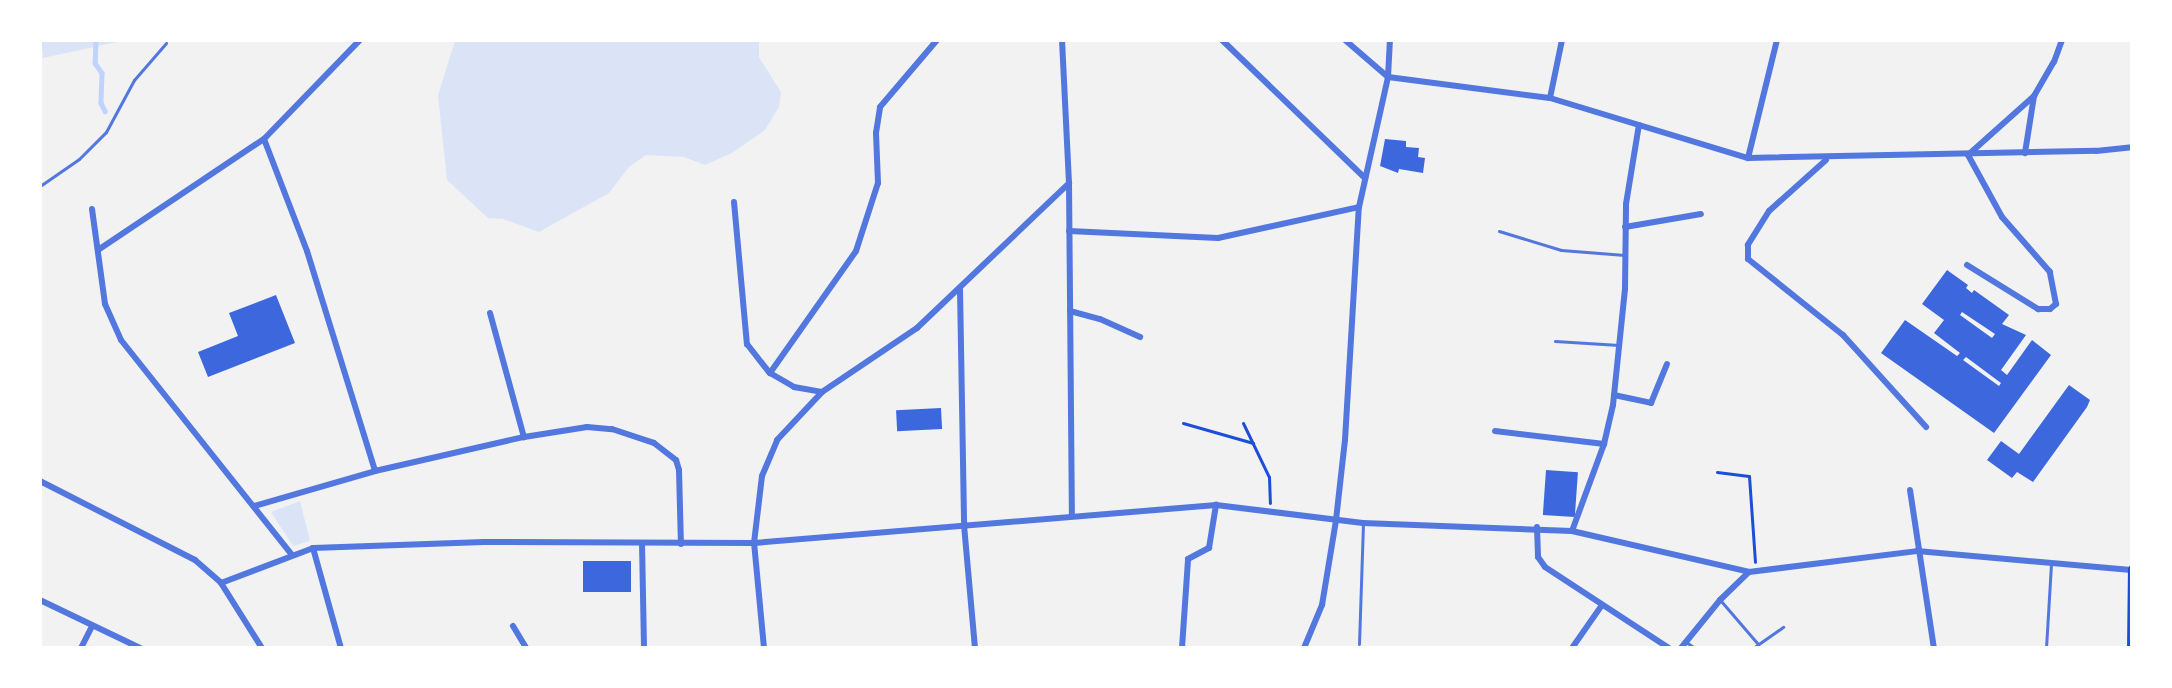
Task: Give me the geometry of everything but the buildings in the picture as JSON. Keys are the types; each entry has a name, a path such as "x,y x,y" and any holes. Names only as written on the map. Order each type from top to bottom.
{"main road":[{"path":"2131,569 2131,648"}],"street":[{"path":"98,250 264,139 360,40"},
{"path":"770,373 856,251 878,183 876,133 880,107 938,40"},
{"path":"1062,40 1069,183 1072,515"},
{"path":"1222,40 1365,178"},
{"path":"1345,40 1388,77 1550,98 1748,158 1827,159 1968,155 2132,147"},
{"path":"1304,648 1322,605 1336,520 1359,207 1388,77 1390,40"},
{"path":"1550,98 1562,40"},
{"path":"1748,158 1777,40"},
{"path":"1968,155 2034,96 2054,62 2062,40"},
{"path":"2025,153 2034,96"},
{"path":"1572,531 1604,444 1614,395 1625,255 1625,227 1639,125"},
{"path":"264,139 307,251 375,471"},
{"path":"1967,265 2038,309 2050,309 2056,304 2050,272 2002,218 1968,155"},
{"path":"1827,159 1769,211 1748,245 1748,259 1843,335 1926,427"},
{"path":"764,648 754,543 768,459 777,440 822,392 887,351 960,288 1069,183"},
{"path":"734,202 743,326 754,357 770,373 794,387 822,392"},
{"path":"1069,231 1177,239 1218,238 1359,207"},
{"path":"92,209 105,304 121,340 291,554"},
{"path":"1625,227 1701,214"},
{"path":"960,288 964,525 975,648"},
{"path":"1070,311 1100,319 1140,338"},
{"path":"490,313 524,437"},
{"path":"1614,395 1651,403 1667,364"},
{"path":"254,506 375,471 524,437 596,428 630,432 654,443 676,460 679,470 681,544"},
{"path":"1495,430 1604,444"},
{"path":"40,481 166,542 195,560 221,583 262,648"},
{"path":"1910,490 1917,551 1934,648"},
{"path":"1182,648 1188,559 1209,548 1216,506"},
{"path":"221,583 291,554 313,548 484,542 754,543 1072,515 1216,506 1363,523 1537,527 1572,531 1753,571 1917,551 2051,565 2131,569"},
{"path":"1537,527 1540,562 1669,648"},
{"path":"642,543 644,648"},
{"path":"313,548 341,648"},
{"path":"1684,645 1720,600 1753,571"},
{"path":"40,600 141,648"},
{"path":"1572,648 1602,605"},
{"path":"81,648 92,626"},
{"path":"513,626 526,648"}],"lane":[{"path":"40,186 79,159 106,132 134,80 166,42"},
{"path":"1499,231 1561,250 1625,255"},
{"path":"1555,341 1619,345"},
{"path":"1359,644 1363,523"},
{"path":"2046,648 2051,565"},
{"path":"1720,600 1758,644"},
{"path":"1753,648 1783,627"},
{"path":"1684,645 1695,648"}],"path":[{"path":"1183,423 1253,442"},
{"path":"1243,423 1269,477 1271,514"},
{"path":"1717,472 1749,476 1753,571"}],"shaded area":[{"path":"41,40 122,40 122,41 43,58"},
{"path":"455,41 759,41 759,57 781,92 779,107 765,130 732,153 705,165 684,157 646,155 629,167 609,193 539,232 503,219 488,218 447,180 438,95"},
{"path":"300,501 310,541 293,546 271,512"}],"waterway":[{"path":"96,40 95,63 102,73 101,103 105,111"}]}
